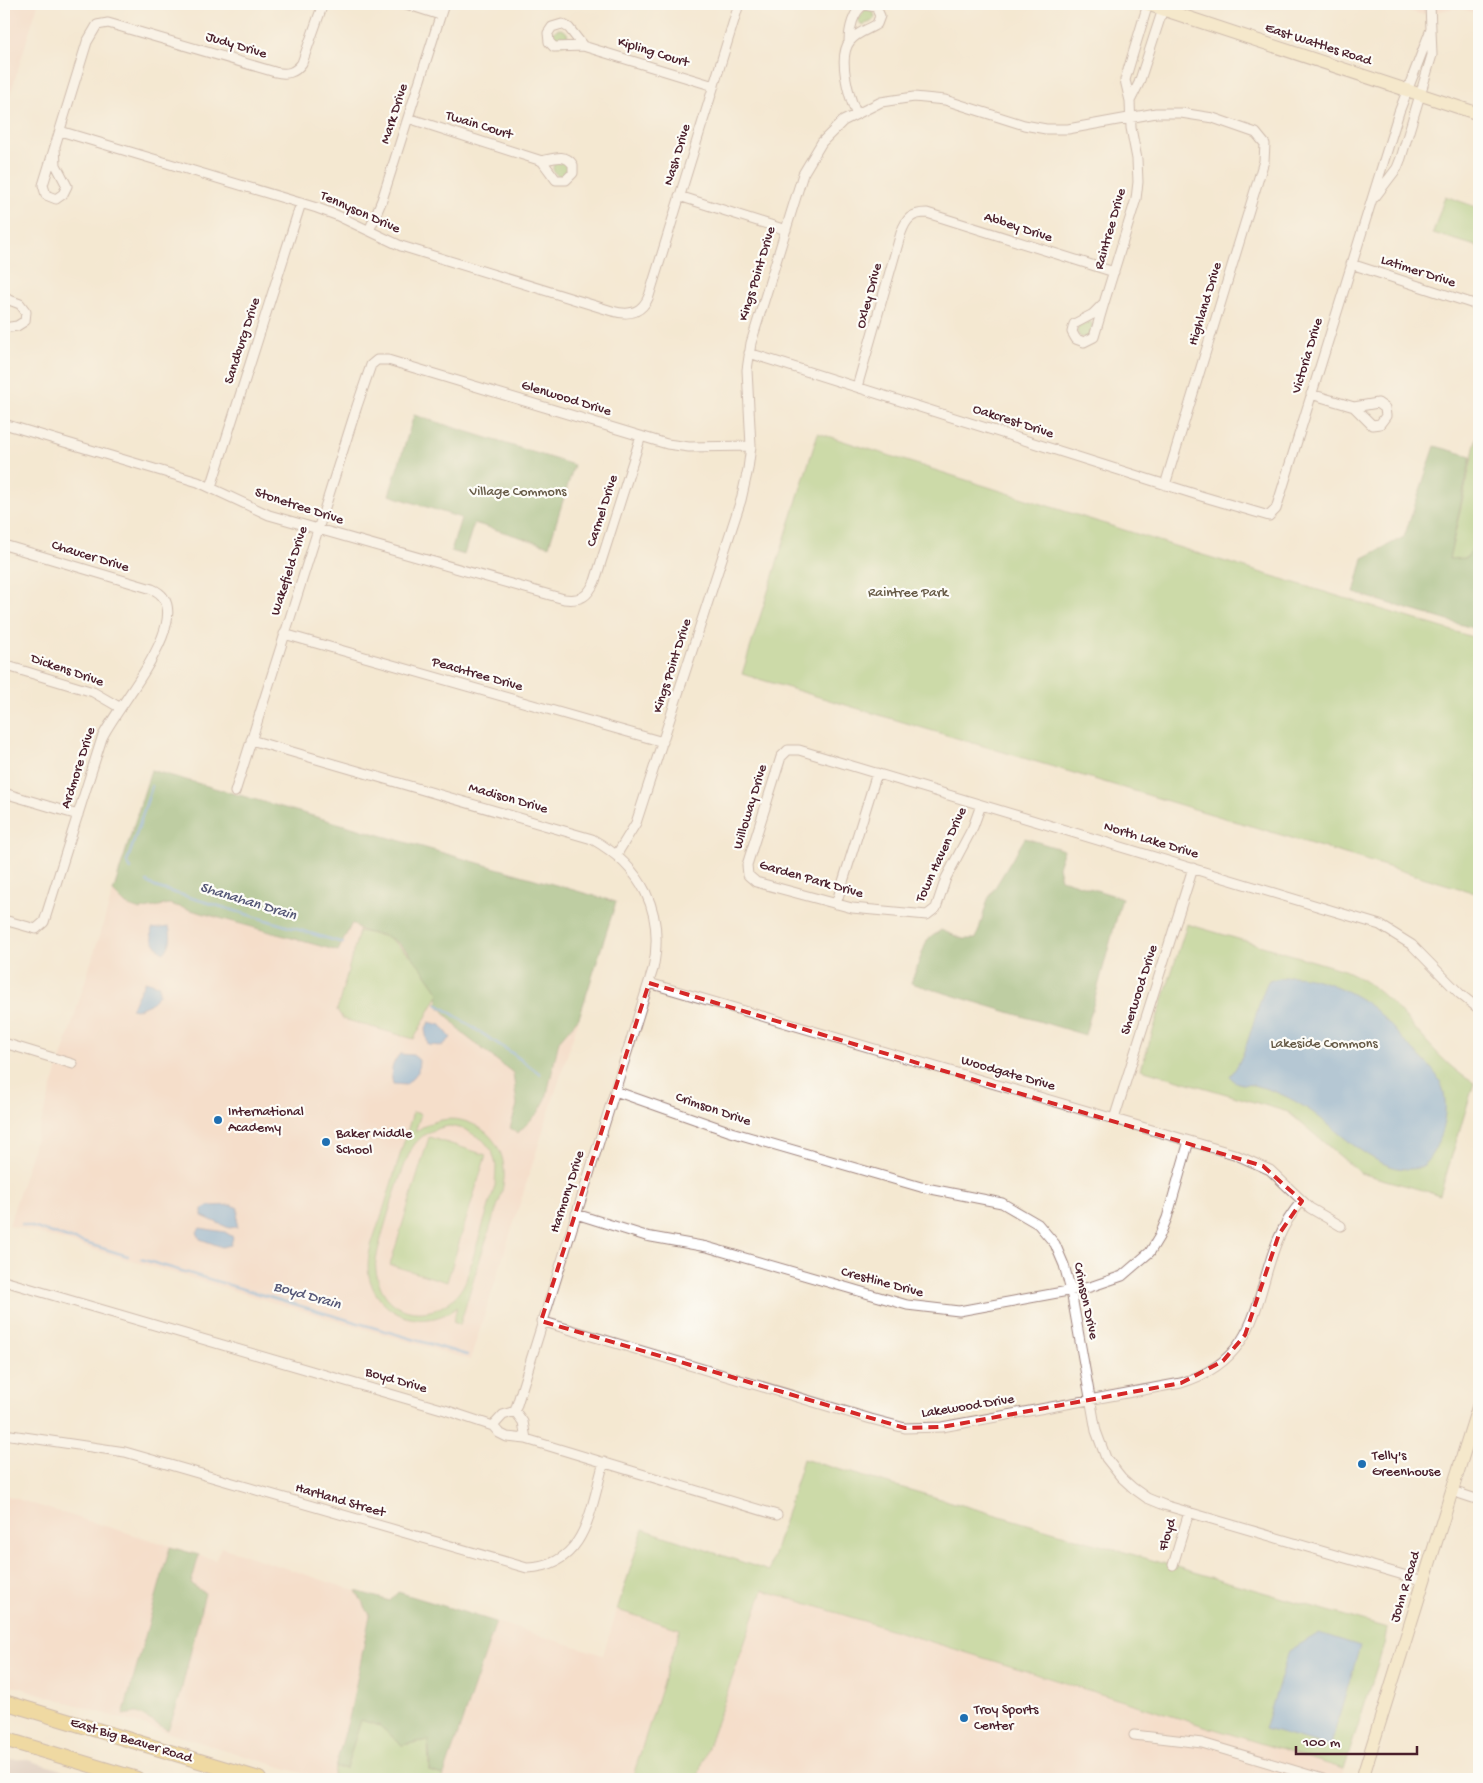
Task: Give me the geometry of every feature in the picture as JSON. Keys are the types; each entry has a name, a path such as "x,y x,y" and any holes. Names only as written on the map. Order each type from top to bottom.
{"main road":[{"name":"East Wattles Road","path":"1147,4 1479,114"},
{"name":"John R Road","path":"1362,1779 1479,1404"},
{"name":"East Big Beaver Road","path":"7,1705 237,1776 259,1779"},
{"path":"4,1739 136,1779"}],"street":[{"name":"Judy Drive","path":"60,130 87,42 98,25 115,24 275,72 288,74 296,70 302,63 323,4"},
{"path":"406,4 440,14"},
{"name":"Mark Drive","path":"369,230 380,206 444,4"},
{"name":"Nash Drive","path":"637,312 645,305 650,296 739,4"},
{"name":"Raintree Drive","path":"1104,303 1093,314 1074,324 1072,332 1076,340 1084,342 1094,337 1137,192 1137,159 1130,118 1130,101 1125,80 1147,4"},
{"name":"Victoria Drive","path":"1370,203 1397,168 1421,94 1432,55 1430,4"},
{"name":"Raintree Drive","path":"1130,101 1139,83 1164,9"},
{"name":"Victoria Drive","path":"1270,516 1276,509 1370,203 1407,90 1431,29"},
{"path":"849,42 846,56 846,81 856,113"},
{"name":"Kipling Court","path":"583,46 714,86"},
{"name":"Kings Point Drive","path":"617,854 634,828 741,500 751,446 747,381 748,353 803,174 815,151 834,129 856,113 881,102 914,97 945,100 1024,126 1046,129 1068,129 1169,112 1195,114 1213,118 1256,133"},
{"name":"Twain Court","path":"408,118 542,161"},
{"path":"55,148 56,165 67,186 66,192 56,199 46,195 43,185 60,130"},
{"name":"Tennyson Drive","path":"60,130 301,203 336,215 401,246 620,313 637,312"},
{"name":"Highland Drive","path":"1165,485 1265,156 1264,144 1256,133"},
{"path":"679,196 786,230"},
{"name":"Sandburg Drive","path":"211,487 301,203"},
{"name":"Abbey Drive","path":"913,214 927,213 1114,272"},
{"name":"Oxley Drive","path":"857,387 901,233 907,220 913,214"},
{"name":"Latimer Drive","path":"1351,264 1477,305"},
{"path":"4,298 20,304 26,312 25,321 17,326 4,328"},
{"name":"Oakcrest Drive","path":"748,353 1165,485 1270,516"},
{"name":"Glenwood Drive","path":"377,360 388,360 667,444 689,447 751,446"},
{"name":"Wakefield Drive","path":"234,792 368,374 377,360"},
{"path":"1311,394 1354,408"},
{"name":"Stonetree Drive","path":"4,424 211,487 261,512 317,529 564,599 582,599 589,594"},
{"name":"Carmel Drive","path":"589,594 595,581 641,436"},
{"name":"Chaucer Drive","path":"4,545 152,589 166,598"},
{"name":"Ardmore Drive","path":"4,920 31,928 40,927 44,922 102,738 108,723 146,671 159,646 168,616 169,609 166,598"},
{"name":"Peachtree Drive","path":"284,634 663,742"},
{"name":"Dickens Drive","path":"4,665 93,692 119,707"},
{"name":"Madison Drive","path":"251,740 576,833 592,839 617,854 631,868 642,884 654,915 656,952 649,983"},
{"name":"North Lake Drive","path":"788,750 799,750 1380,924 1419,951 1460,994 1479,1009"},
{"name":"Willoway Drive","path":"748,875 748,865 781,757 788,750"},
{"path":"836,904 878,774"},
{"path":"4,793 78,815"},
{"name":"Town Haven Drive","path":"927,915 936,908 946,878 969,835 981,805"},
{"name":"Sherwood Drive","path":"1114,1119 1193,868"},
{"name":"Garden Park Drive","path":"748,875 756,882 836,904 864,910 927,915"},
{"name":"Harmony Drive","path":"515,1411 541,1322 649,983"},
{"name":"Woodgate Drive","path":"649,983 1189,1141 1263,1166 1281,1179 1302,1201 1326,1219 1341,1226"},
{"path":"4,1043 73,1064"},
{"name":"Crimson Drive","path":"615,1091 731,1132 921,1187 1002,1204 1038,1224 1055,1244 1071,1291 1100,1445 1106,1458 1121,1478 1147,1498 1188,1512 1424,1581"},
{"name":"Crestline Drive","path":"576,1214 646,1236 707,1247 918,1308 959,1310 1071,1291 1109,1282 1122,1276 1150,1252 1160,1237 1189,1141"},
{"name":"Lakewood Drive","path":"541,1322 906,1428 942,1428 1194,1379 1214,1368 1228,1356 1245,1336 1252,1321 1279,1234 1302,1201"},
{"name":"Boyd Drive","path":"4,1281 445,1410 493,1426 499,1434 507,1437 526,1439 777,1515"},
{"path":"493,1426 503,1415 515,1411 523,1422 526,1439"},
{"name":"Hartland Street","path":"4,1434 125,1452 527,1568 556,1563 578,1543 604,1462"},
{"path":"1452,1491 1479,1500"},
{"name":"Floyd","path":"1174,1565 1188,1512"},
{"path":"1134,1735 1202,1742 1323,1779"}],"highlighted area":[{"path":"649,983 1263,1166 1302,1201 1279,1234 1245,1335 1223,1361 1181,1383 942,1427 905,1428 541,1321"}],"shaded area":[{"path":"4,4 38,4 4,115"},
{"path":"1387,4 1479,4 1479,14 1459,8 1420,14"},
{"path":"151,770 616,902 470,1360 9,1225"},
{"path":"4,1495 216,1560 221,1547 356,1591 370,1614 350,1714 332,1779 321,1779 4,1683"},
{"path":"763,1590 1344,1769 1341,1779 697,1779"},
{"path":"617,1610 680,1628 632,1779 443,1779 496,1622 603,1655"},
{"path":"24,1759 93,1779 4,1779 4,1760"}],"green space":[{"path":"865,9 873,10 875,18 871,22 862,25 858,21"},
{"path":"560,29 568,37 560,45 552,37"},
{"path":"561,160 569,168 561,176 553,168"},
{"path":"1445,196 1479,208 1479,247 1433,233"},
{"path":"1090,321 1093,326 1090,334 1086,338 1080,337 1077,332 1078,326"},
{"name":"Village Commons","path":"414,415 574,465 549,546 474,523 464,555 451,551 461,518 389,495"},
{"path":"1479,426 1479,540 1466,558 1449,560"},
{"name":"Raintree Park","path":"818,433 1203,555 1479,639 1479,894 742,674"},
{"path":"1435,446 1471,456 1449,559 1466,558 1479,540 1479,630 1354,593 1363,558 1404,537"},
{"path":"151,770 616,902 579,1018 559,1041 546,1099 538,1113 518,1133 510,1128 517,1105 513,1073 463,1034 437,1004 439,993 410,954 395,941 382,935 364,932 352,923 338,951 169,904 140,910 126,905 113,892"},
{"path":"1025,838 1064,850 1058,867 1061,879 1122,898 1085,1035 911,983 927,940 941,930 963,939 976,939 988,899"},
{"name":"Lakeside Commons","path":"1187,924 1344,970 1364,981 1397,1008 1456,1071 1474,1083 1440,1195 1360,1173 1288,1112 1141,1069"},
{"path":"359,931 388,937 417,961 439,993 414,1039 343,1019 337,1010"},
{"path":"413,1112 421,1114 415,1132 428,1124 448,1119 456,1119 477,1126 494,1141 503,1161 502,1191 460,1325 453,1322 457,1307 432,1319 410,1318 395,1312 378,1296 369,1274 368,1260 371,1247","holes":["450,1126 464,1129 483,1140 492,1151 496,1165 495,1186 466,1280 458,1294 447,1304 434,1310 420,1312 407,1310 394,1304 385,1294 376,1270 378,1250 392,1201 404,1166 414,1145 426,1134 440,1128"]},
{"path":"429,1137 486,1155 447,1282 390,1265"},
{"path":"803,1459 1387,1628 1384,1645 1344,1769 763,1590 697,1779 632,1779 680,1629 617,1610 643,1529 769,1571"},
{"path":"170,1547 199,1555 191,1584 205,1593 179,1700 168,1730 137,1713 123,1715"},
{"path":"356,1591 390,1601 398,1592 496,1622 444,1775 429,1771 428,1740 402,1745 380,1726 361,1720 346,1768 335,1768 350,1714 370,1615"},
{"path":"361,1720 380,1726 402,1745 428,1740 429,1771 444,1775 443,1779 332,1779 335,1768 346,1768"}],"water":[{"path":"169,927 170,941 164,953 154,942 151,932 152,929"},
{"path":"1289,976 1300,976 1336,986 1368,1004 1381,1015 1436,1075 1443,1089 1445,1099 1444,1120 1434,1151 1422,1167 1406,1169 1390,1166 1374,1159 1298,1103 1281,1094 1255,1085 1237,1083 1230,1076 1242,1057 1268,981"},
{"path":"145,981 159,985 159,995 150,1004 136,1010 131,1009"},
{"path":"429,1022 441,1025 451,1038 442,1046 428,1045 425,1030"},
{"path":"400,1054 413,1055 419,1060 418,1072 406,1085 393,1084 392,1080 393,1065"},
{"path":"232,1205 238,1208 237,1227 229,1228 202,1216 202,1209 209,1206"},
{"path":"200,1228 225,1232 233,1237 231,1245 222,1247 200,1239 197,1232"},
{"path":"1319,1633 1360,1646 1330,1747 1265,1729 1289,1651"}],"waterway":[{"name":"Shanahan Drain","path":"131,869 127,862 152,786"},
{"name":"Shanahan Drain","path":"147,882 155,887 343,943"},
{"name":"Shanahan Drain","path":"437,1004 512,1053 540,1074"},
{"name":"Boyd Drain","path":"22,1224 128,1256"},
{"name":"Boyd Drain","path":"141,1259 467,1355"}],"place":[{"name":"International Academy","path":"218,1120"},
{"name":"Baker Middle School","path":"326,1142"},
{"name":"Telly's Greenhouse","path":"1362,1464"},
{"name":"Troy Sports Center","path":"964,1718"}]}
